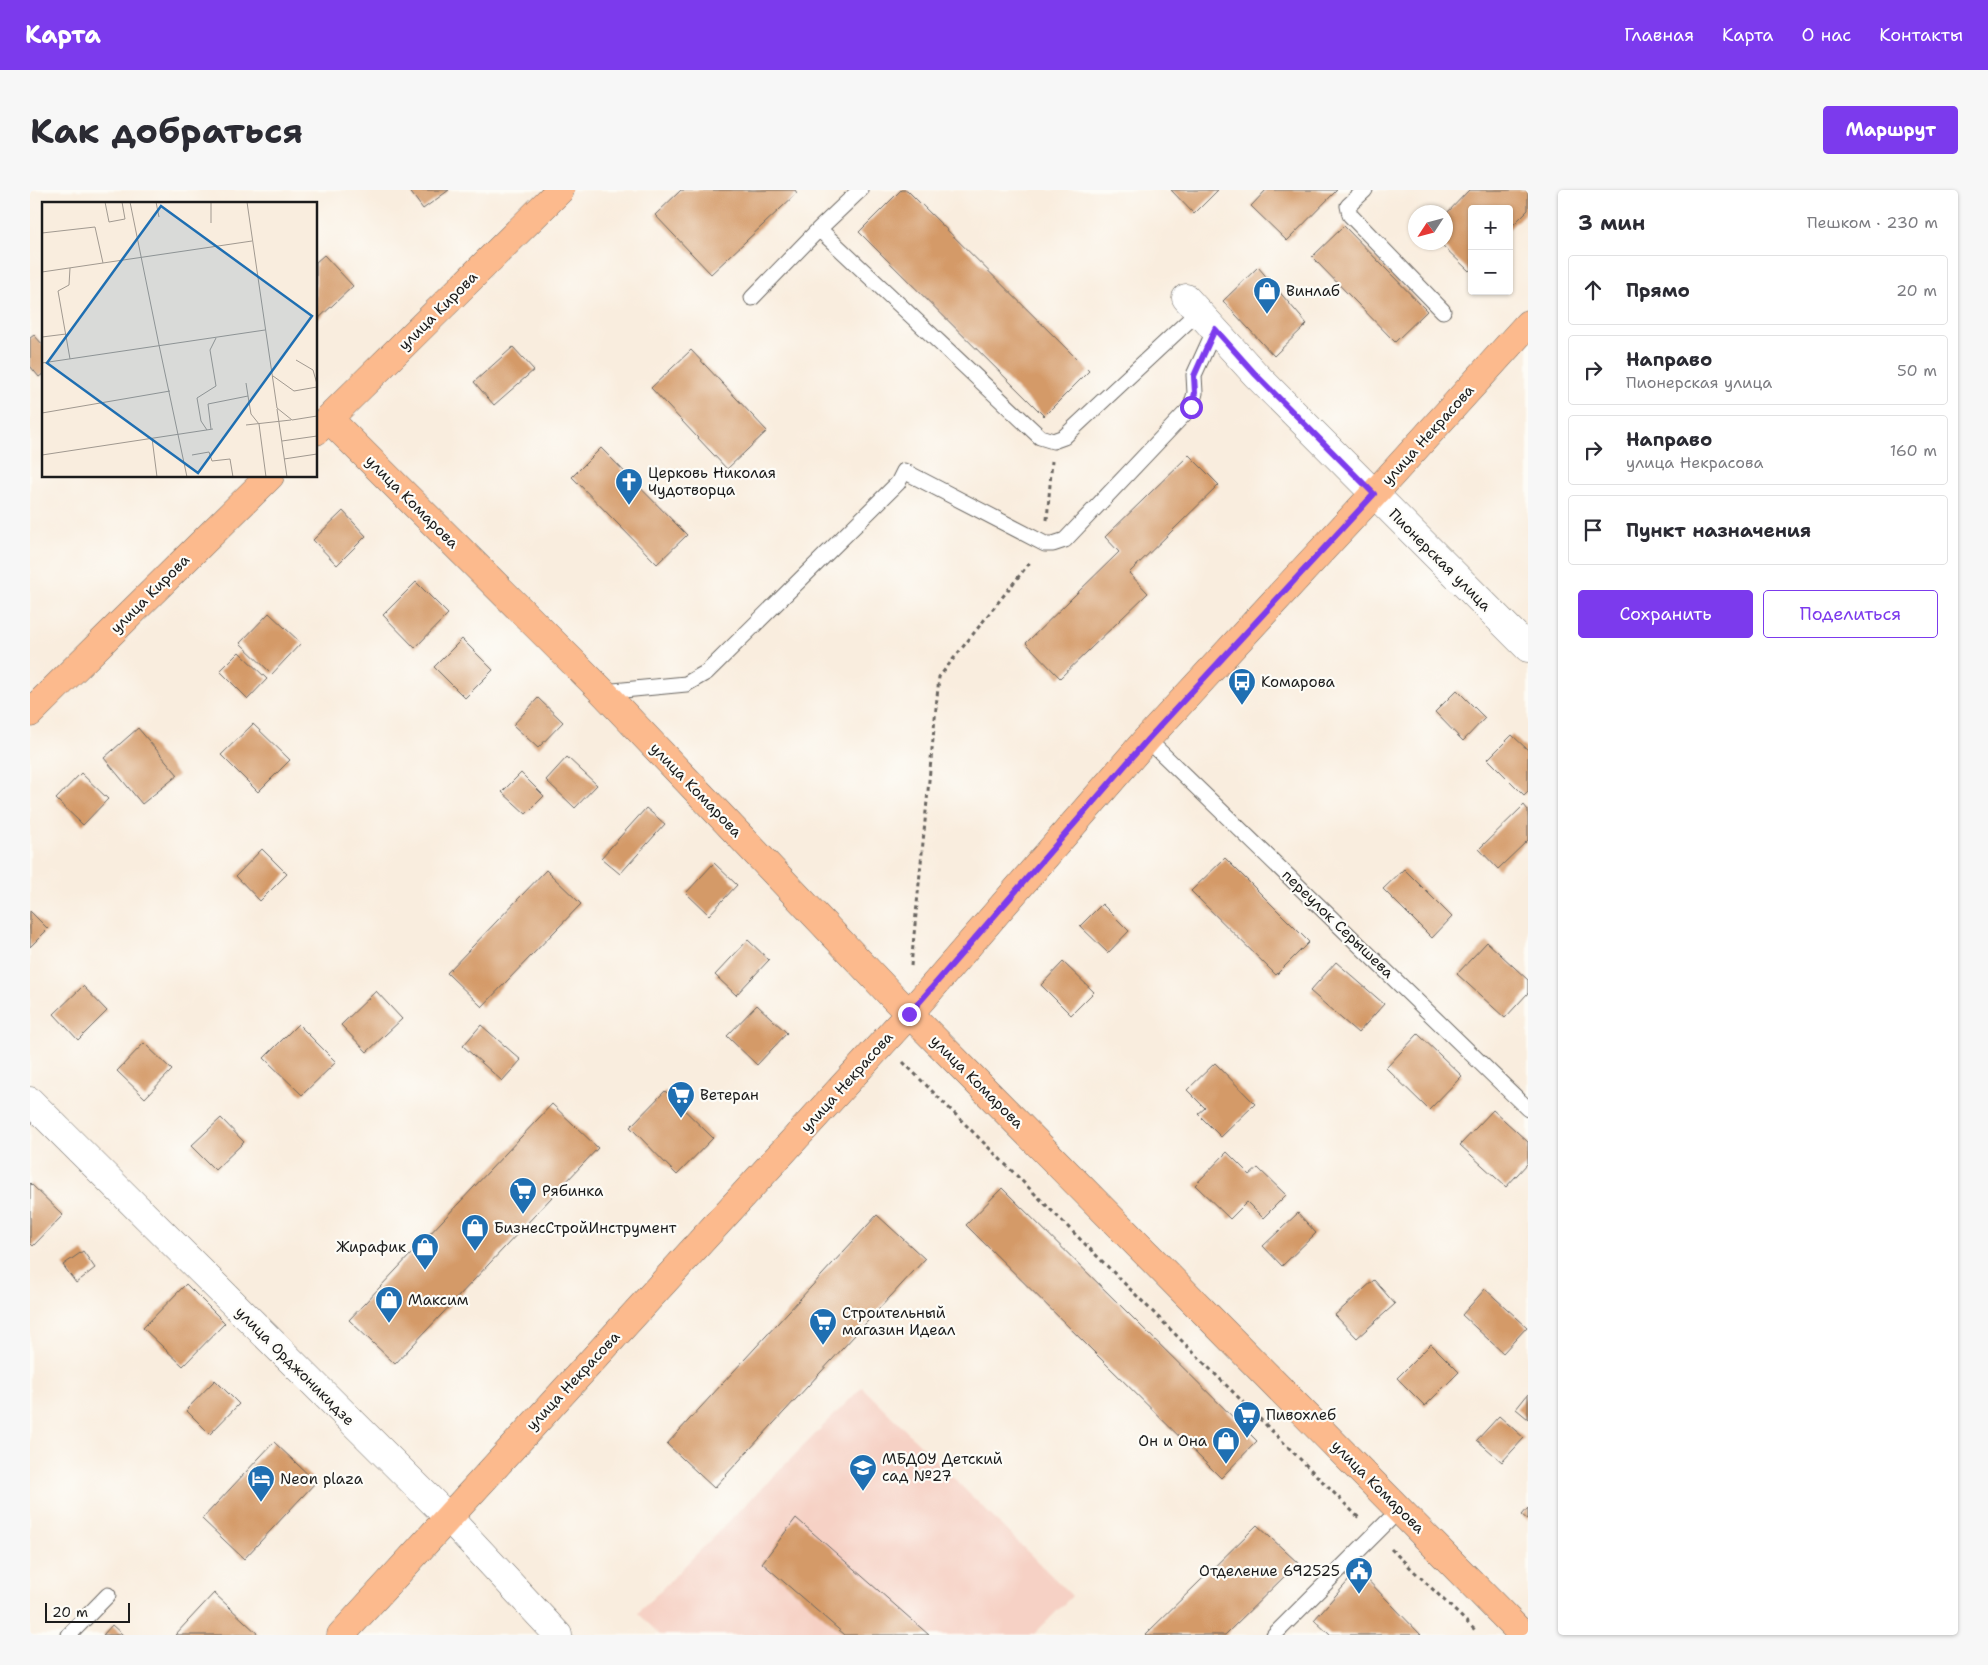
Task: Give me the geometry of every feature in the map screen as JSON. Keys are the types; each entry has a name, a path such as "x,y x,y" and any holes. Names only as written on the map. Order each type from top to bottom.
{"main road":[{"name":"улица Кирова","path":"322,425 560,190"},
{"name":"улица Некрасова","path":"341,1635 909,1014 1148,739 1528,324"},
{"name":"улица Комарова","path":"322,425 603,692 909,1014 1523,1635"},
{"name":"улица Кирова","path":"30,713 268,478"}],"street":[{"name":"Пионерская улица","path":"1200,312 1256,375 1374,494 1525,639"},
{"name":"улица Орджоникидзе","path":"30,1100 448,1517 558,1635"}],"lane":[{"path":"752,298 860,190"},
{"path":"1365,190 1348,206 1350,215 1443,310"},
{"path":"819,229 1040,437 1053,441 1064,437 1200,312"},
{"path":"603,692 686,684 707,672 898,483 904,471 1045,544 1054,544 1065,540 1191,407 1195,393 1194,376 1200,312"},
{"name":"переулок Серышева","path":"1148,739 1528,1109"},
{"path":"1274,1635 1400,1510"},
{"path":"69,1635 108,1595"}],"path":[{"path":"911,970 939,677 1045,544 1053,441"},
{"path":"883,1042 1375,1534 1480,1635"}],"shaded area":[{"name":"МБДОУ Детский сад №27","path":"862,1387 1072,1596 1033,1635 660,1635 638,1613"}],"building":[{"path":"409,190 449,190 423,209"},
{"path":"681,190 795,190 797,193 711,274 655,215"},
{"path":"901,190 907,190 1089,371 1044,416 859,232"},
{"path":"1171,190 1218,190 1194,214"},
{"path":"1266,190 1337,190 1287,241 1251,206"},
{"path":"1469,190 1528,190 1528,210 1513,225 1513,205 1468,205 1468,270 1447,250 1453,250 1453,207"},
{"path":"1344,226 1427,311 1395,342 1312,257"},
{"path":"324,255 353,286 318,319 318,260"},
{"path":"1258,267 1307,324 1274,356 1223,301"},
{"path":"34,335 42,344 42,375 39,377 30,366 30,338"},
{"path":"513,347 534,370 494,405 474,382"},
{"path":"691,350 767,431 727,469 651,388"},
{"name":"Церковь Николая Чудотворца","path":"601,448 687,535 657,564 572,477"},
{"path":"1189,455 1219,485 1129,573 1148,593 1060,678 1026,643 1119,552 1105,537"},
{"path":"343,511 366,536 337,565 313,540"},
{"path":"416,582 448,614 415,648 383,615"},
{"path":"269,613 301,643 272,674 240,643"},
{"path":"462,639 493,670 465,698 434,667"},
{"path":"239,652 267,679 248,699 220,671"},
{"path":"1457,690 1485,718 1463,741 1435,712"},
{"path":"538,698 563,722 538,748 513,725"},
{"path":"253,724 290,760 258,792 221,755"},
{"path":"138,728 178,775 142,804 104,758"},
{"path":"1512,735 1528,750 1528,791 1524,795 1488,759"},
{"path":"567,757 597,785 575,808 546,780"},
{"path":"81,773 108,799 83,825 56,799"},
{"path":"521,773 544,796 526,814 502,792"},
{"path":"1524,805 1528,810 1528,840 1498,869 1479,849"},
{"path":"646,808 665,824 620,874 601,858"},
{"path":"262,849 287,874 260,901 236,876"},
{"path":"1225,858 1309,942 1276,975 1191,891"},
{"path":"714,863 737,885 709,915 686,893"},
{"path":"1404,869 1452,917 1432,938 1383,889"},
{"path":"546,870 581,904 482,1007 447,973"},
{"path":"1102,904 1129,931 1108,953 1080,926"},
{"path":"30,911 48,929 30,947"},
{"path":"748,940 769,960 736,995 715,975"},
{"path":"1487,942 1528,980 1528,993 1505,1018 1457,974"},
{"path":"1063,962 1094,992 1071,1015 1041,985"},
{"path":"1336,962 1384,1004 1358,1033 1310,991"},
{"path":"83,986 107,1011 78,1040 54,1014"},
{"path":"376,991 402,1019 367,1052 341,1025"},
{"path":"757,1005 787,1033 757,1065 727,1036"},
{"path":"298,1024 336,1062 302,1095 264,1058"},
{"path":"481,1025 521,1060 502,1081 463,1046"},
{"path":"1418,1034 1462,1076 1429,1110 1386,1068"},
{"path":"144,1043 172,1070 145,1098 117,1071"},
{"path":"1215,1063 1255,1104 1221,1137 1198,1114 1205,1108 1187,1090"},
{"path":"665,1091 713,1138 677,1175 630,1127"},
{"path":"552,1104 598,1148 395,1364 349,1320"},
{"path":"1493,1110 1528,1142 1528,1163 1506,1187 1460,1145"},
{"path":"221,1118 244,1142 215,1170 191,1146"},
{"path":"1227,1152 1250,1175 1258,1168 1286,1195 1263,1218 1247,1202 1230,1219 1195,1185"},
{"path":"30,1183 63,1215 33,1246 30,1243"},
{"path":"1002,1188 1257,1441 1221,1478 966,1225"},
{"path":"1298,1213 1316,1233 1282,1266 1263,1246"},
{"path":"877,1215 925,1259 714,1488 667,1444"},
{"path":"83,1251 95,1268 76,1283 63,1265"},
{"path":"1374,1280 1395,1304 1357,1338 1335,1315"},
{"path":"186,1284 225,1323 183,1366 143,1328"},
{"path":"1485,1289 1527,1327 1503,1353 1462,1315"},
{"path":"1431,1344 1459,1372 1425,1406 1397,1378"},
{"path":"215,1380 239,1404 210,1434 186,1410"},
{"path":"1528,1394 1528,1419 1516,1409"},
{"path":"1499,1416 1524,1438 1502,1462 1477,1440"},
{"path":"274,1442 316,1482 244,1559 202,1519"},
{"path":"1528,1508 1528,1520 1522,1515"},
{"path":"796,1518 929,1635 845,1635 762,1563"},
{"path":"1257,1525 1298,1563 1225,1635 1145,1635"},
{"name":"Отделение 692525","path":"1358,1570 1421,1635 1330,1635 1314,1620"},
{"path":"214,1593 259,1635 175,1635"},
{"path":"112,1625 123,1635 103,1635"}],"place":[{"name":"Винлаб","path":"1267,315"},
{"name":"Церковь Николая Чудотворца","path":"629,506"},
{"name":"Комарова","path":"1242,706"},
{"name":"Ветеран","path":"681,1119"},
{"name":"Рябинка","path":"523,1215"},
{"name":"БизнесСтройИнструмент","path":"475,1252"},
{"name":"Жирафик","path":"425,1271"},
{"name":"Максим","path":"389,1324"},
{"name":"Строительный магазин Идеал","path":"823,1346"},
{"name":"Пивохлеб","path":"1247,1439"},
{"name":"Он и Она","path":"1226,1465"},
{"name":"МБДОУ Детский сад №27","path":"863,1492"},
{"name":"Neon plaza","path":"261,1503"},
{"name":"Отделение 692525","path":"1359,1595"}],"route":[{"path":"909,1014 1148,739 1374,494 1256,375 1215,329 1194,376 1195,393 1191,407"}]}
